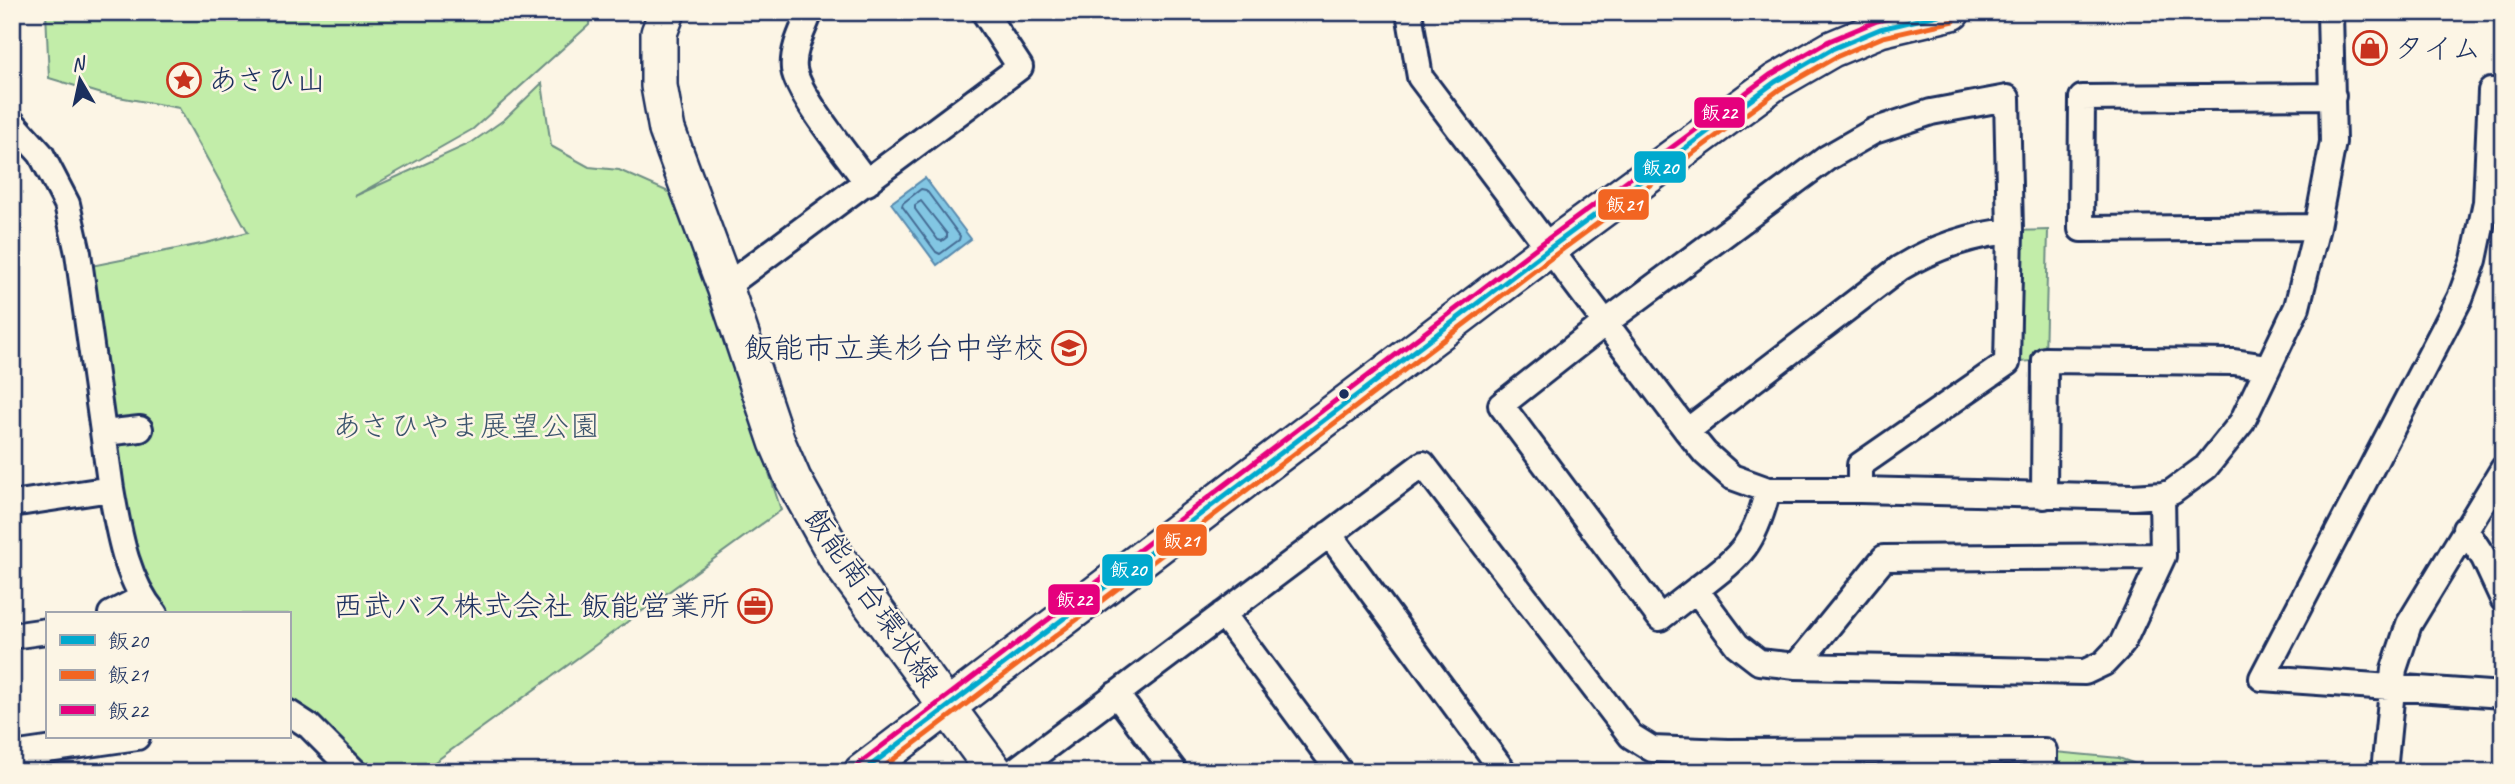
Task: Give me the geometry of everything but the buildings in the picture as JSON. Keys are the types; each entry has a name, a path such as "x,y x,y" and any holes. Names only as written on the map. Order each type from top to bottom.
{"street":[{"name":"飯能南台環状線","path":"667,12 659,33 659,86 667,131 725,287 777,442 816,524 837,558 995,772"},
{"path":"810,12 796,46 794,70 804,95 867,183"},
{"path":"725,287 1020,67 984,12"},
{"path":"1409,12 1419,78 1687,431 1705,453 1732,477 1768,490 2044,496 2162,495 2172,492 2206,467 2242,422 2297,307 2317,227 2333,142 2330,12"},
{"path":"862,772 1550,248 1774,82 1832,49 1880,29 1952,12"},
{"path":"2503,91 2491,91 2494,203 2460,298 2262,678 2503,695"},
{"path":"2317,227 2081,229 2082,98 2333,96"},
{"path":"1768,490 1751,541 1734,560 1660,618 1501,405 1605,323 1827,158 1874,131 1931,112 2007,98 2010,231 2007,363 1860,465 1860,490"},
{"path":"12,122 41,154 67,204 78,253 111,489 122,548 149,606 120,612"},
{"path":"1687,431 1900,268 1926,252 1959,239 2010,231"},
{"path":"2044,496 2046,360 2234,362 2267,367"},
{"path":"104,433 140,429"},
{"path":"1013,772 1423,464 1631,736 1652,749 1788,762 2044,751 2044,772"},
{"path":"2384,772 2394,669 2409,624 2503,469"},
{"path":"12,503 111,489"},
{"path":"1696,590 1737,645 1759,662 1796,666 2085,672 2104,663 2122,644 2163,556 2162,495"},
{"path":"2465,529 2484,558 2503,599"},
{"path":"1329,534 1504,772"},
{"path":"1796,666 1884,558 2163,556"},
{"path":"1223,614 1340,772"},
{"path":"12,636 46,631"},
{"path":"1116,694 1175,772"},
{"path":"290,714 309,726 355,772"},
{"path":"12,755 130,738"}],"green space":[{"name":"あさひやま展望公園","path":"46,12 590,12 589,25 473,129 355,196 471,143 505,119 542,83 551,146 589,167 619,170 671,193 693,238 781,510 421,772 367,772 334,738 290,704 290,612 165,612 156,600 133,549 86,267 248,232 179,108 102,94 49,78"},
{"path":"2048,230 2045,360 2007,363 2010,231"},
{"path":"2044,751 2119,758 2158,772 2044,772"}],"water":[{"path":"925,178 971,239 937,265 891,203"}],"transit line":[{"name":"飯22","path":"857,765 1545,241 1770,75 1829,41 1877,21 1913,12"},
{"name":"飯20","path":"862,772 1550,248 1775,82 1832,49 1880,29 1951,12"},
{"name":"飯21","path":"877,772 1555,255 1780,89 1836,57 1883,37 1954,21"}],"place":[{"name":"タイム","path":"2370,48"},
{"name":"あさひ山","path":"184,80"},
{"name":"飯能市立美杉台中学校","path":"1069,348"},
{"name":"西武バス株式会社 飯能営業所","path":"755,606"}]}
